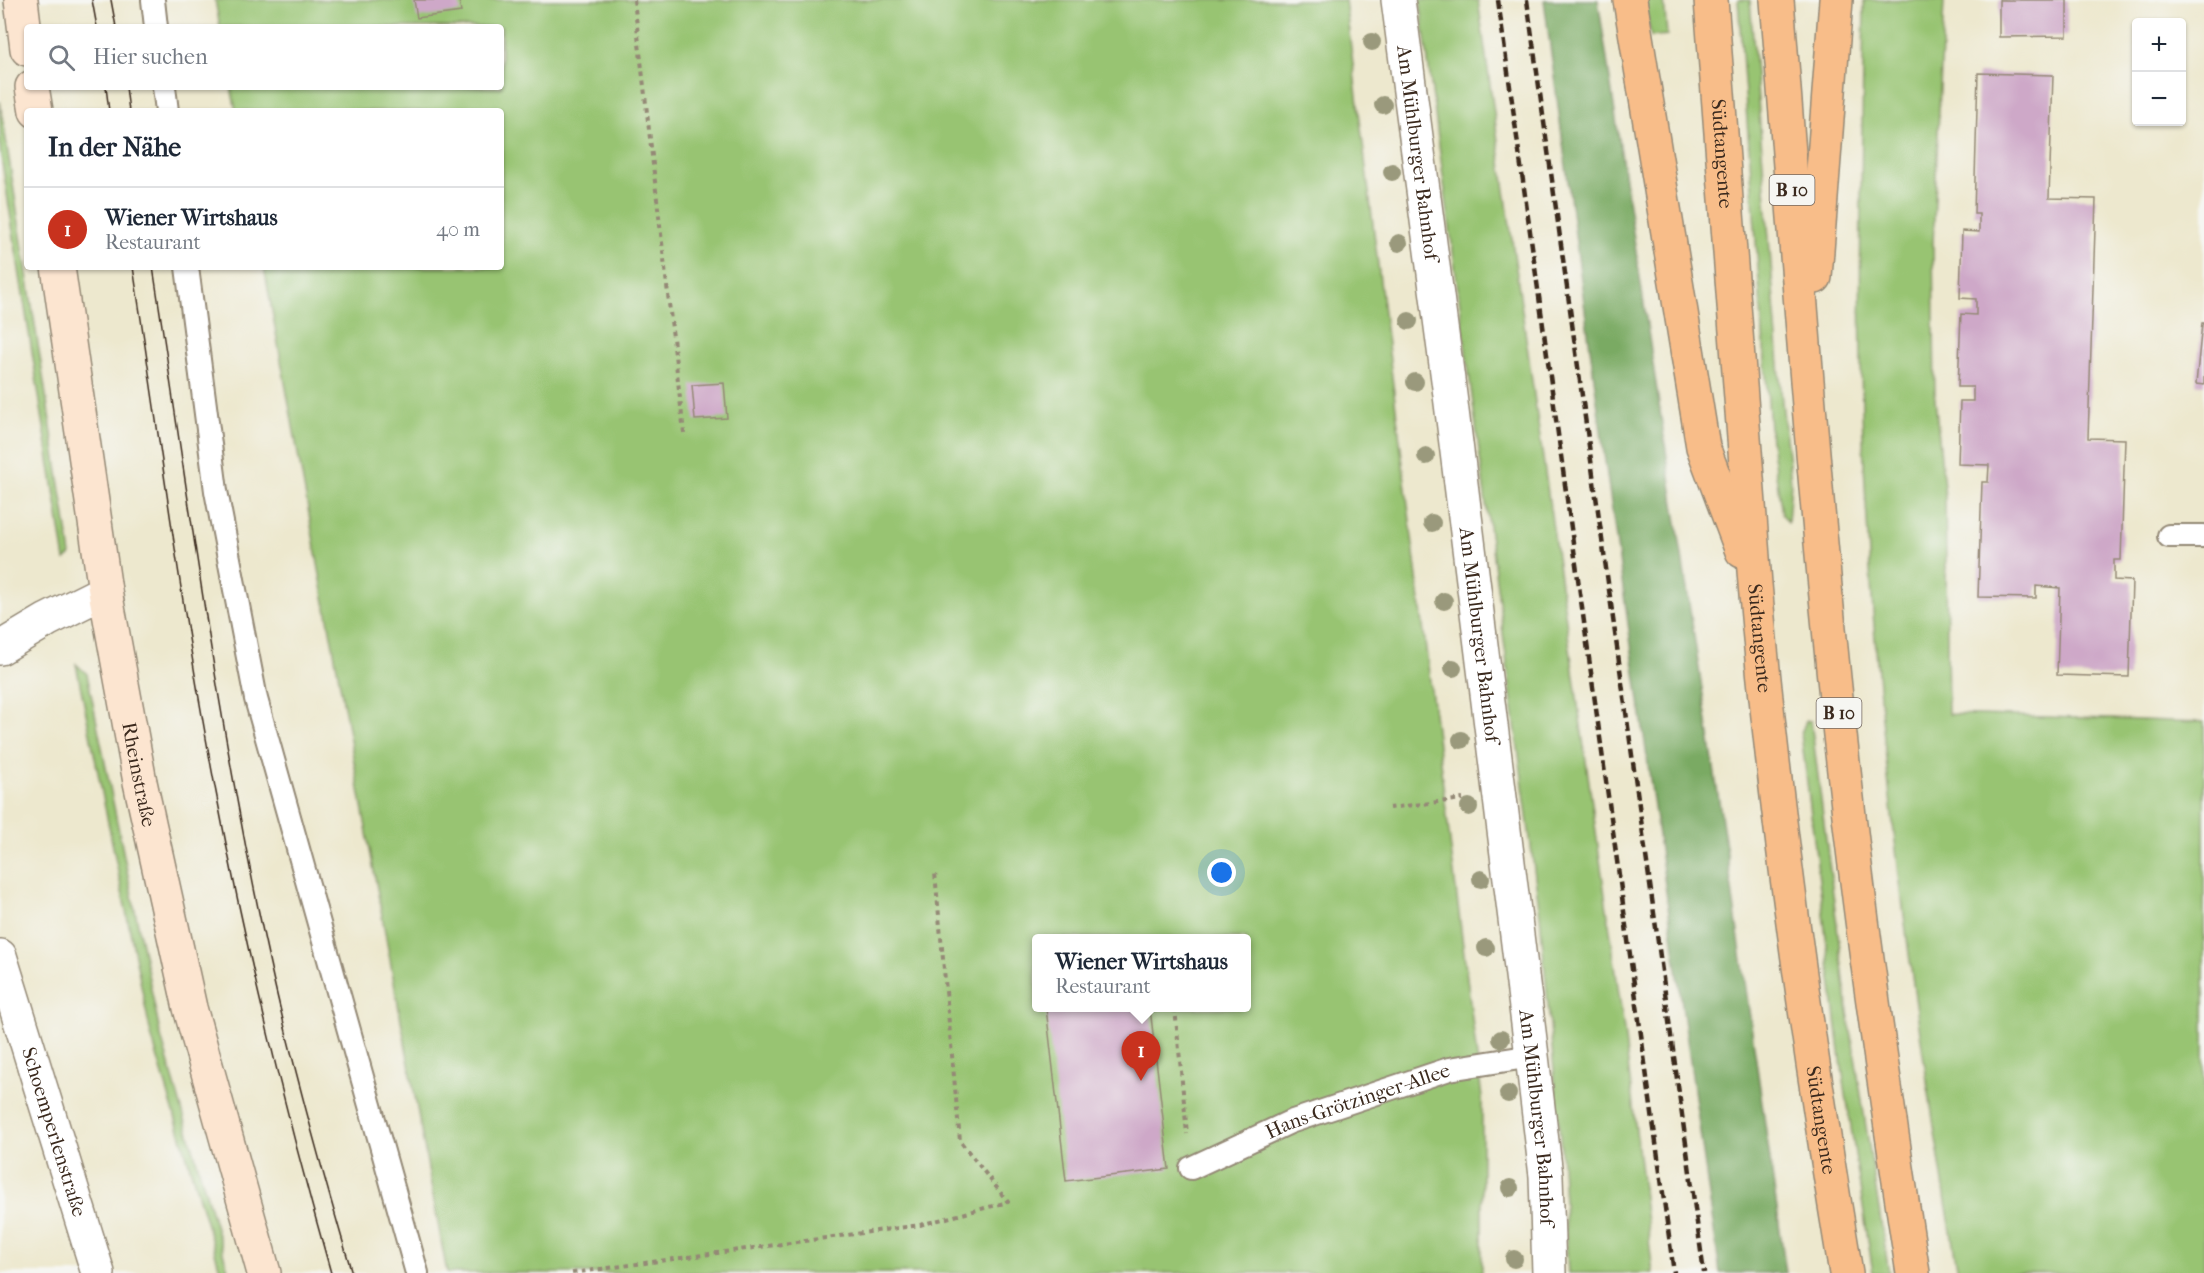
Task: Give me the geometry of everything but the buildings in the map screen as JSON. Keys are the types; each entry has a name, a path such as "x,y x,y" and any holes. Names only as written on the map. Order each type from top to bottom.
{"highway":[{"path":"1630,0 1703,447 1756,586"},
{"name":"Südtangente","path":"1711,0 1756,586 1784,848 1814,1073 1846,1273"},
{"name":"B 10","path":"1777,0 1807,380 1845,786 1878,1046 1913,1273"},
{"path":"1807,380 1836,0"}],"main road":[{"path":"21,0 24,24"},
{"path":"32,90 36,108"},
{"name":"Rheinstraße","path":"58,270 105,591 140,782 190,1008 264,1273"}],"street":[{"name":"Am Mühlburger Bahnhof","path":"1398,0 1532,1056 1546,1176 1549,1273"},
{"path":"0,648 47,620 105,591"},
{"name":"Schoemperlenstraße","path":"0,956 98,1273"}],"lane":[{"path":"153,0 156,24"},
{"path":"164,90 167,108"},
{"path":"187,270 216,491 256,699 417,1273"},
{"path":"2169,536 2204,536"},
{"name":"Hans-Grötzinger-Allee","path":"1191,1168 1290,1122 1449,1069 1532,1056"}],"path":[{"path":"634,0 684,434"},
{"path":"1389,808 1500,794"},
{"path":"572,1273 920,1225 1008,1202 960,1141 935,873"},
{"path":"1175,1012 1191,1168"}],"green space":[{"path":"215,0 1345,0 1482,1098 1482,1273 447,1273 265,270 504,270 504,108 235,108 232,90 504,90 504,24 219,24"},
{"path":"1420,0 1478,0 1623,1022 1653,1273 1568,1273 1561,1148 1540,915"},
{"path":"1544,0 1598,0 1727,854 1786,1273 1720,1273 1604,454"},
{"path":"1644,0 1664,0 1667,35 1651,37"},
{"path":"1738,0 1750,0 1782,402 1791,482 1788,522 1782,514 1771,442"},
{"path":"1864,0 1944,0 1933,244 1935,399 1945,497 1948,714 2204,722 2204,1273 1958,1273 1911,970 1877,666 1862,405 1861,232"},
{"path":"0,101 24,254 24,270 26,270 71,555 65,560 0,150"},
{"path":"76,664 87,674 160,1033 229,1273 221,1273 151,1035"},
{"path":"1806,721 1811,721 1848,1012 1889,1273 1873,1273 1842,1068 1801,733"}],"tram line":[{"path":"92,0 96,24"},
{"path":"111,0 115,24"},
{"path":"106,90 109,108"},
{"path":"126,90 129,108"},
{"path":"133,270 192,657 227,848 267,1031 331,1273"},
{"path":"153,270 220,704 252,878 288,1042 352,1273"}],"railway":[{"path":"1498,0 1674,1273"},
{"path":"1527,0 1704,1273"}],"place":[{"name":"Wiener Wirtshaus","path":"1141,1081"}]}
